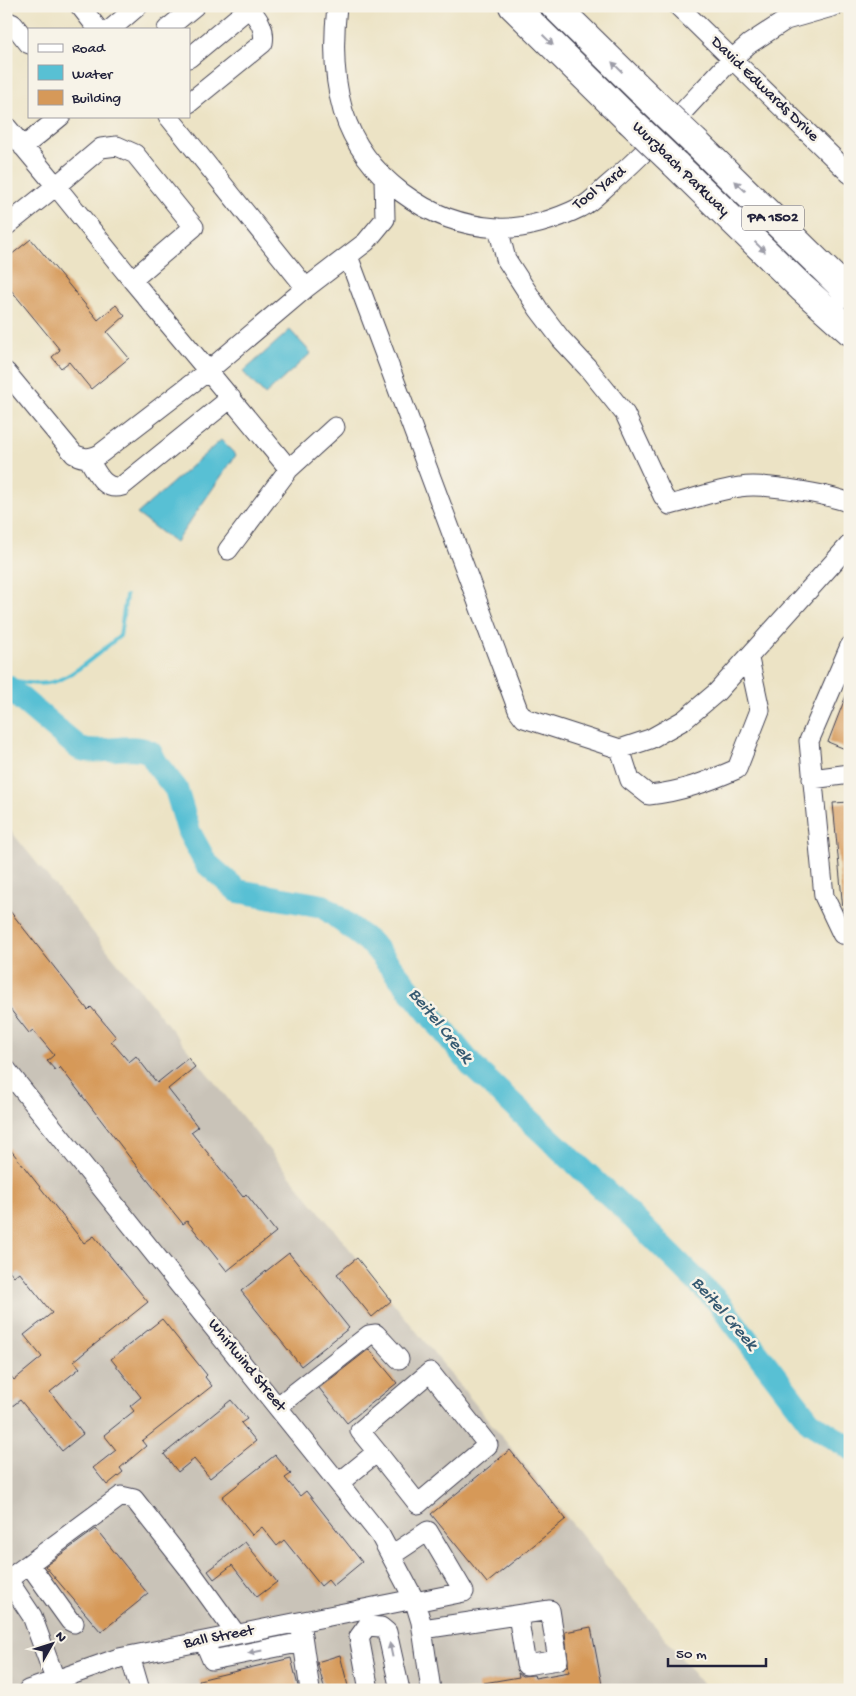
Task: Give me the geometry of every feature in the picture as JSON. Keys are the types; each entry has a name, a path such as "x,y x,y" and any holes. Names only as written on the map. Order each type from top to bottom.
{"highway":[{"name":"Wurzbach Parkway","path":"513,6 802,288 850,331"},
{"name":"Wurzbach Parkway","path":"555,6 801,244 850,294"},
{"path":"801,244 850,285"},
{"path":"802,288 850,347"}],"street":[{"path":"6,14 14,6"},
{"path":"80,6 97,28"},
{"path":"112,28 138,6"},
{"path":"168,28 195,6"},
{"name":"Tool Yard","path":"337,6 334,51 337,82 343,111 360,148 384,178 410,200 454,220 498,228 546,222 583,206 626,170 732,59 749,44 786,20 835,6"},
{"name":"David Edwards Drive","path":"678,6 850,174"},
{"path":"190,57 249,7 261,23 265,34 262,43 190,102"},
{"path":"6,21 13,24 28,43"},
{"path":"24,147 59,118"},
{"path":"171,118 306,288"},
{"path":"6,126 289,469"},
{"path":"6,226 101,148 117,146 135,154 194,227 132,280"},
{"path":"6,372 74,454 88,458 100,454 208,370 306,288 366,242 385,219 384,178"},
{"path":"498,228 506,258 539,310 561,339 587,367 625,414 663,496 670,505 742,486 784,489 835,497 850,503"},
{"path":"348,256 518,710 524,718 620,748 650,739 684,720 717,692 749,659 850,544"},
{"path":"88,458 104,484 111,488 122,486 231,398"},
{"path":"228,550 289,469 335,427"},
{"path":"850,646 809,741 824,896 842,934 850,935"},
{"path":"620,748 630,780 649,795 669,793 702,785 736,769 760,710 749,659"},
{"path":"812,779 850,774"},
{"name":"Whirlwind Street","path":"6,1069 380,1534 415,1600 423,1629 431,1690"},
{"path":"278,1406 368,1335 376,1334 399,1359"},
{"path":"430,1372 488,1445 418,1504 376,1452 360,1431 430,1372"},
{"path":"340,1482 376,1452"},
{"path":"55,1679 28,1608 7,1579 121,1496 134,1499 189,1569 236,1634"},
{"name":"Ball Street","path":"28,1690 55,1679 130,1656 299,1622 365,1618 415,1600 464,1592 428,1531 392,1555"},
{"path":"29,1564 74,1624"},
{"path":"28,1608 51,1595"},
{"path":"423,1629 518,1615"},
{"path":"369,1690 360,1637 365,1618 387,1632 400,1690"},
{"path":"299,1622 308,1665 310,1690"},
{"path":"204,1641 212,1660 303,1642"},
{"path":"130,1656 140,1690"}],"shaded area":[{"path":"6,825 707,1690 6,1690"}],"water":[{"path":"290,330 311,353 265,395 243,372"},
{"path":"221,440 236,455 175,543 137,514"}],"building":[{"path":"31,239 98,320 116,305 125,316 107,332 129,358 91,389 69,362 61,368 52,357 60,350 6,284 6,259"},
{"path":"850,688 850,751 828,742"},
{"path":"850,802 850,910 843,910 833,803"},
{"path":"6,906 88,1010 91,1007 116,1037 111,1041 129,1062 136,1056 157,1083 188,1058 195,1067 168,1089 198,1127 191,1132 243,1197 246,1194 276,1232 227,1271 187,1221 183,1224 60,1067 56,1071 47,1061 54,1055 33,1030 29,1033 6,1004"},
{"path":"6,1144 84,1243 94,1236 148,1302 74,1361 80,1368 50,1392 83,1434 62,1451 20,1400 6,1411 6,1370 14,1380 42,1357 24,1335 52,1313 19,1272 14,1276 6,1267"},
{"path":"289,1253 349,1328 301,1366 241,1291"},
{"path":"357,1258 391,1301 372,1317 337,1274"},
{"path":"162,1319 207,1375 205,1377 212,1386 142,1441 146,1446 120,1468 123,1472 107,1485 93,1468 116,1450 104,1435 134,1411 130,1406 141,1397 111,1359"},
{"path":"369,1349 397,1383 347,1423 319,1388"},
{"path":"231,1400 247,1419 241,1423 256,1441 210,1478 194,1459 178,1472 164,1454"},
{"path":"510,1450 566,1519 487,1583 431,1514"},
{"path":"275,1455 291,1474 285,1478 300,1496 306,1491 362,1562 333,1586 328,1580 321,1586 284,1540 277,1546 262,1527 252,1535 222,1497"},
{"path":"96,1529 148,1594 101,1632 45,1566"},
{"path":"245,1542 277,1582 257,1597 232,1565 214,1579 208,1571"},
{"path":"591,1627 603,1690 478,1690 478,1684 519,1677 518,1673 522,1676 534,1675 535,1678 569,1672 565,1632"},
{"path":"340,1655 349,1690 325,1690 317,1662"},
{"path":"291,1658 299,1690 202,1690 199,1680"}],"waterway":[{"path":"6,679 41,684 61,679 79,669 120,636 126,596"},
{"name":"Beitel Creek","path":"6,686 79,748 97,751 133,748 150,752 158,766 176,789 189,832 206,863 238,891 323,906 373,945 474,1068 617,1202 719,1303 811,1423 850,1448"}]}
